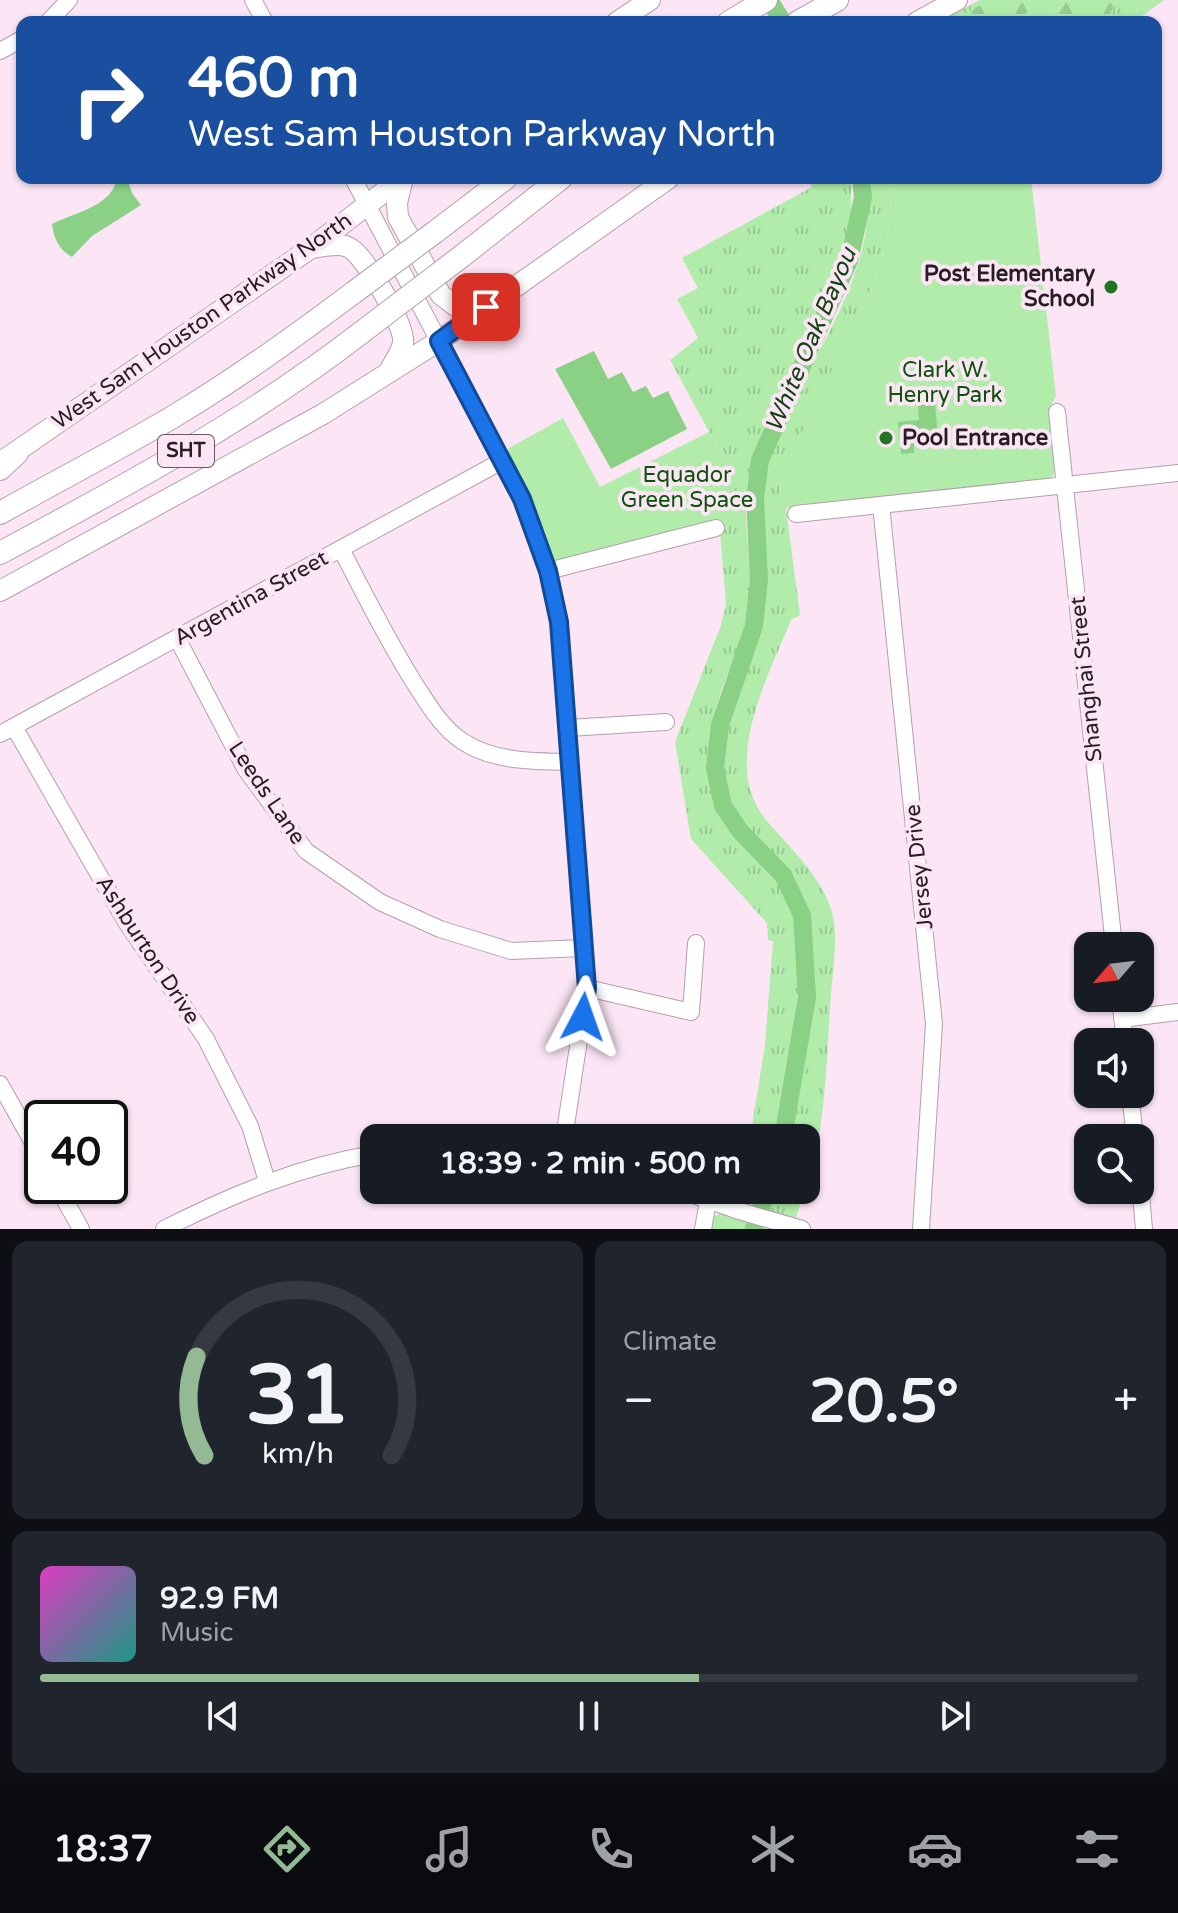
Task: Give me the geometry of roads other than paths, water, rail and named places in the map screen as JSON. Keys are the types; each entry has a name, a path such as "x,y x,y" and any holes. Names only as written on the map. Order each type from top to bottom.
{"highway":[{"path":"739,16 766,0"},
{"path":"809,16 834,2"},
{"name":"SHT","path":"0,513 182,411 265,358 498,184"},
{"name":"SHT","path":"0,553 212,437 324,362 553,184"},
{"path":"0,469 8,458"}],"main road":[{"path":"626,16 650,0"},
{"path":"928,16 957,0"},
{"name":"West Sam Houston Parkway North","path":"8,458 311,248 394,184"},
{"path":"402,184 397,203 398,217 441,295 457,307 486,307"},
{"path":"0,591 312,420 439,341 660,184"},
{"path":"311,248 348,246 361,256 402,327 403,343 389,372"}],"street":[{"path":"54,16 69,0"},
{"path":"356,184 522,499 548,571 559,622 587,988 566,1124"},
{"name":"Shanghai Street","path":"1057,412 1113,932"},
{"name":"Argentina Street","path":"7,730 502,461"},
{"path":"796,514 1178,473"},
{"name":"Jersey Drive","path":"881,505 934,1024 921,1229"},
{"path":"548,571 716,528"},
{"path":"341,549 392,648 437,717 462,741 491,754 524,761 569,762"},
{"name":"Leeds Lane","path":"177,638 246,770 306,851 380,902 440,929 511,951 583,948"},
{"path":"568,728 666,722"},
{"name":"Ashburton Drive","path":"7,730 126,922 206,1039 250,1126 267,1181"},
{"path":"587,988 691,1012 696,943"},
{"path":"1121,1012 1123,1028"},
{"path":"1122,1019 1178,1012"},
{"path":"0,1084 24,1127"},
{"path":"164,1229 267,1181 360,1156"},
{"path":"67,1204 81,1229"},
{"path":"703,1229 707,1204"},
{"path":"717,1204 801,1229"},
{"path":"1142,1204 1144,1229"}],"waterway":[{"name":"White Oak Bayou","path":"769,0 779,16"},
{"name":"White Oak Bayou","path":"785,1124 807,997 802,915 783,875 740,831 723,806 715,768 720,725 754,626 759,580 755,498 760,460 849,261 863,197 862,184"},
{"name":"White Oak Bayou","path":"754,1229 762,1204"}],"place":[{"name":"Post Elementary School","path":"1111,287"},
{"name":"Pool Entrance","path":"886,438"}],"park label":[{"name":"Clark W. Henry Park","path":"945,382"},
{"name":"Equador Green Space","path":"687,488"}]}
